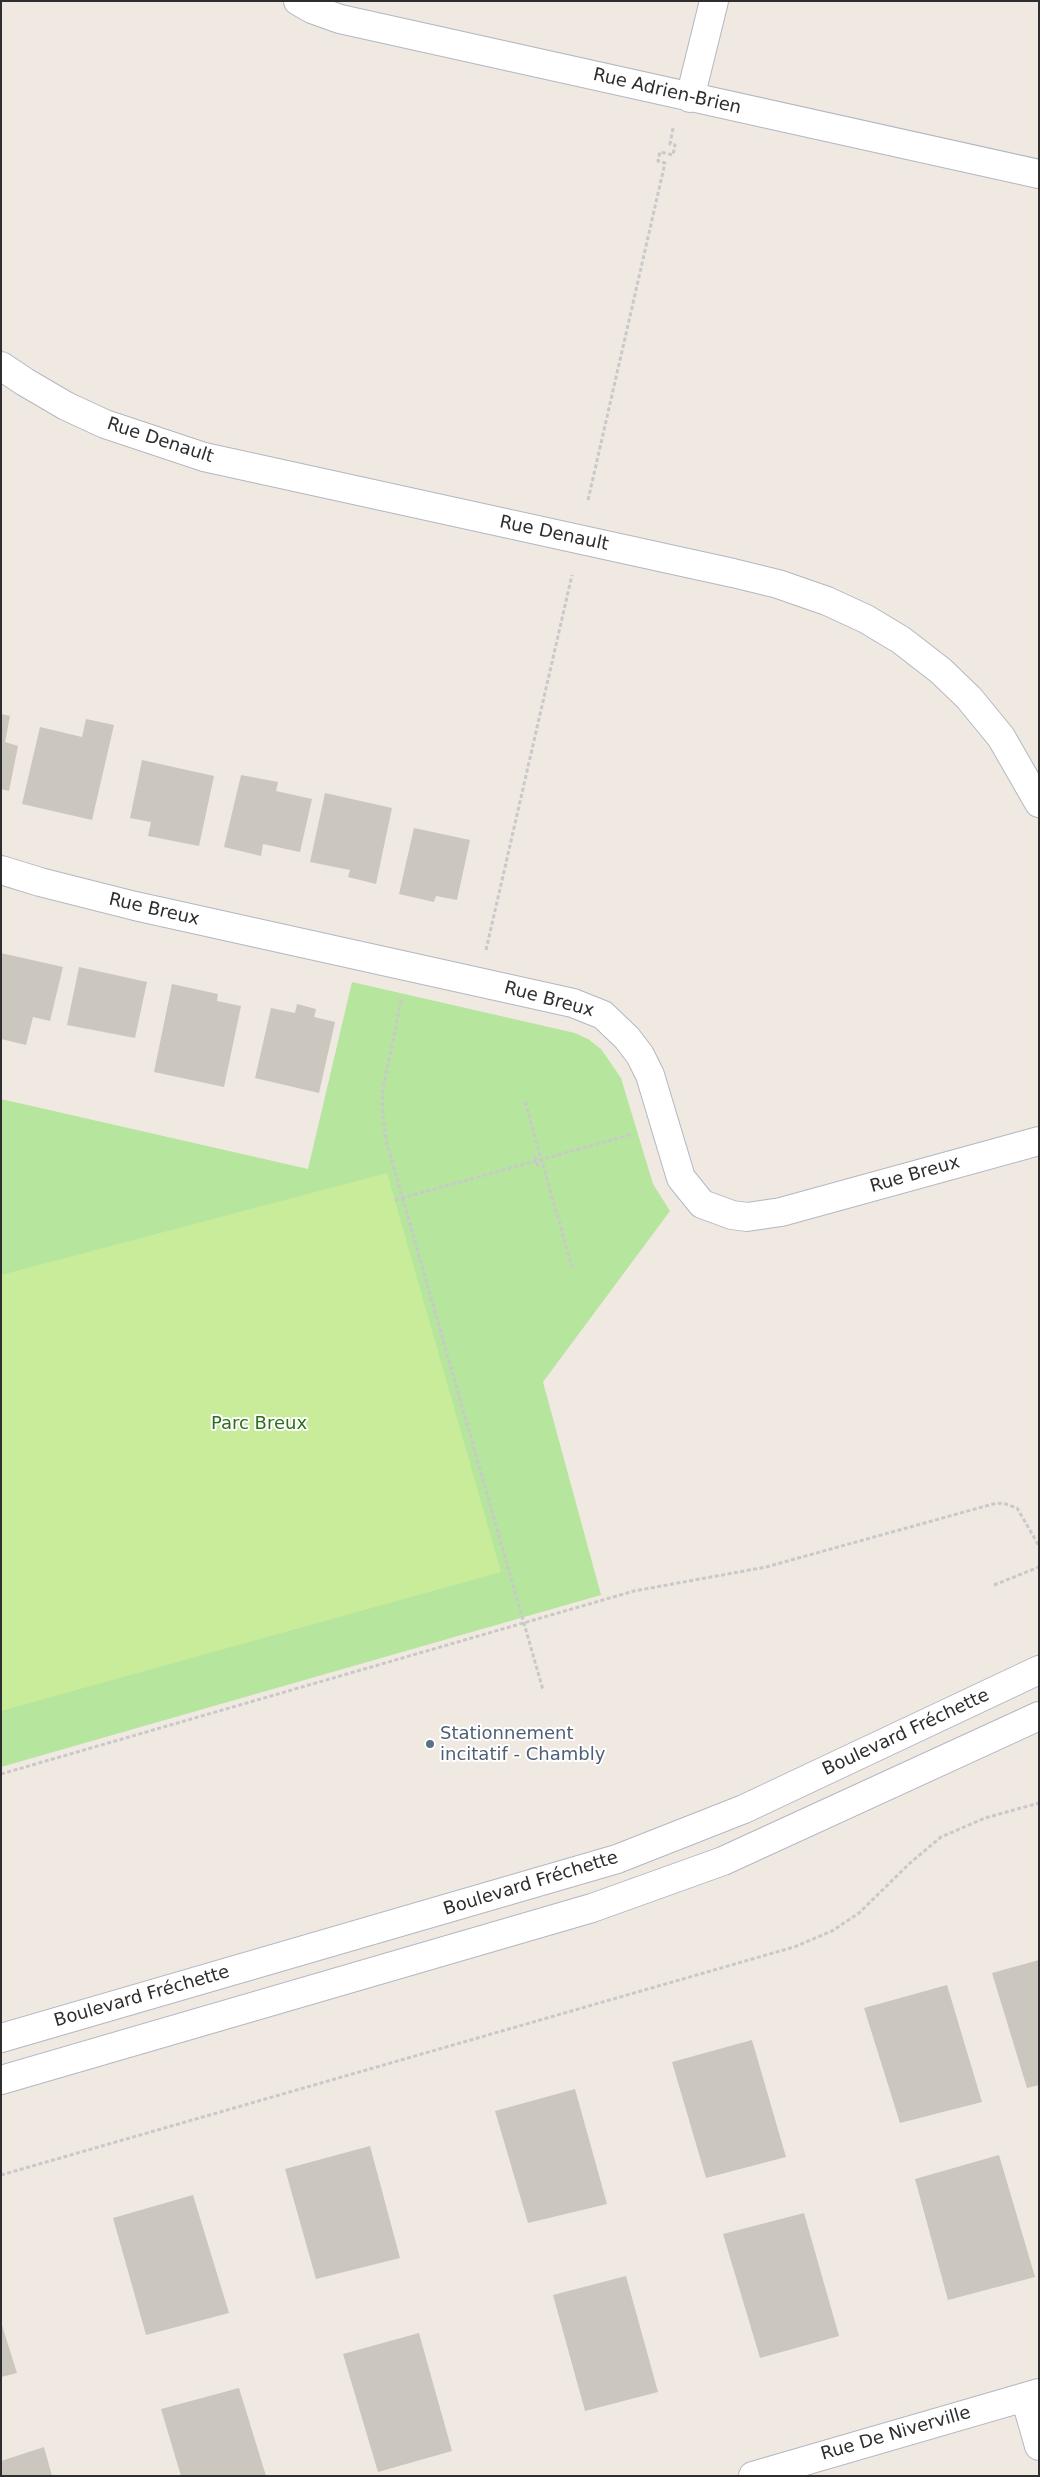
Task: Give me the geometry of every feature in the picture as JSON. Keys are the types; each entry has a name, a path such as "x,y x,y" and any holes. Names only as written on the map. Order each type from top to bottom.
{"street":[{"name":"Rue Adrien-Brien","path":"298,1 312,10 340,19 1039,174"},
{"path":"690,98 714,1"},
{"name":"Rue Denault","path":"1,366 66,406 105,424 204,456 733,573 778,584 827,601 866,619 901,640 941,671 969,698 1001,736 1039,803"},
{"name":"Rue Breux","path":"1,870 101,898 573,1003 595,1012 616,1026 640,1055 650,1075 681,1178 702,1204 732,1215 747,1216 781,1212 1039,1141"},
{"name":"Boulevard Fréchette","path":"1,2038 617,1859 744,1809 1039,1670"},
{"path":"1,2080 592,1908 723,1861 1039,1716"},
{"path":"1032,2395 1039,2446"},
{"name":"Rue De Niverville","path":"752,2476 1032,2395"}],"path":[{"path":"588,500 665,163 658,161 660,152 673,155 674,145 670,144 674,122"},
{"path":"485,955 572,575"},
{"path":"402,993 382,1108 386,1140 543,1690"},
{"path":"525,1102 572,1267"},
{"path":"395,1200 639,1133"},
{"path":"535,1156 538,1167"},
{"path":"1,1774 642,1589 733,1575 799,1559 993,1504 1002,1503 1017,1508 1039,1546"},
{"path":"994,1585 1039,1567"},
{"path":"1,2175 794,1947 832,1931 859,1913 910,1863 941,1837 1012,1809 1039,1803"}],"green space":[{"name":"Parc Breux","path":"352,982 575,1033 588,1039 601,1049 621,1078 653,1184 670,1211 543,1382 601,1595 1,1767 1,1099 308,1169"},
{"path":"387,1173 501,1572 1,1711 1,1275"}],"building":[{"path":"1,714 10,716 5,742 18,746 9,791 1,789"},
{"path":"86,719 114,725 92,820 22,804 40,727 82,737"},
{"path":"142,760 214,776 199,846 148,836 151,822 130,818"},
{"path":"241,775 278,782 276,791 312,799 300,852 263,844 261,856 224,847"},
{"path":"325,793 392,808 376,884 348,877 350,870 310,862"},
{"path":"414,828 470,840 457,900 436,896 434,902 399,894"},
{"path":"1,953 63,967 50,1021 33,1017 26,1045 1,1039"},
{"path":"79,967 147,982 135,1038 67,1025"},
{"path":"172,984 218,994 217,1001 241,1006 224,1087 154,1072"},
{"path":"297,1004 316,1009 314,1017 335,1022 319,1093 255,1078 271,1008 295,1013"},
{"path":"1039,1960 1039,2085 1027,2088 992,1973"},
{"path":"947,1985 982,2102 900,2123 864,2008"},
{"path":"752,2040 786,2157 706,2178 672,2062"},
{"path":"575,2089 607,2204 528,2223 495,2111"},
{"path":"370,2146 400,2258 316,2279 285,2169"},
{"path":"999,2155 1035,2277 948,2300 915,2179"},
{"path":"193,2195 229,2313 146,2335 113,2218"},
{"path":"804,2213 839,2336 760,2358 723,2234"},
{"path":"626,2276 658,2392 585,2411 553,2295"},
{"path":"1,2322 17,2373 1,2377"},
{"path":"419,2333 452,2451 378,2472 343,2354"},
{"path":"239,2388 266,2476 181,2476 161,2409"},
{"path":"44,2447 52,2476 1,2476 1,2461"}],"place":[{"name":"Stationnement incitatif - Chambly","path":"430,1744"}]}
